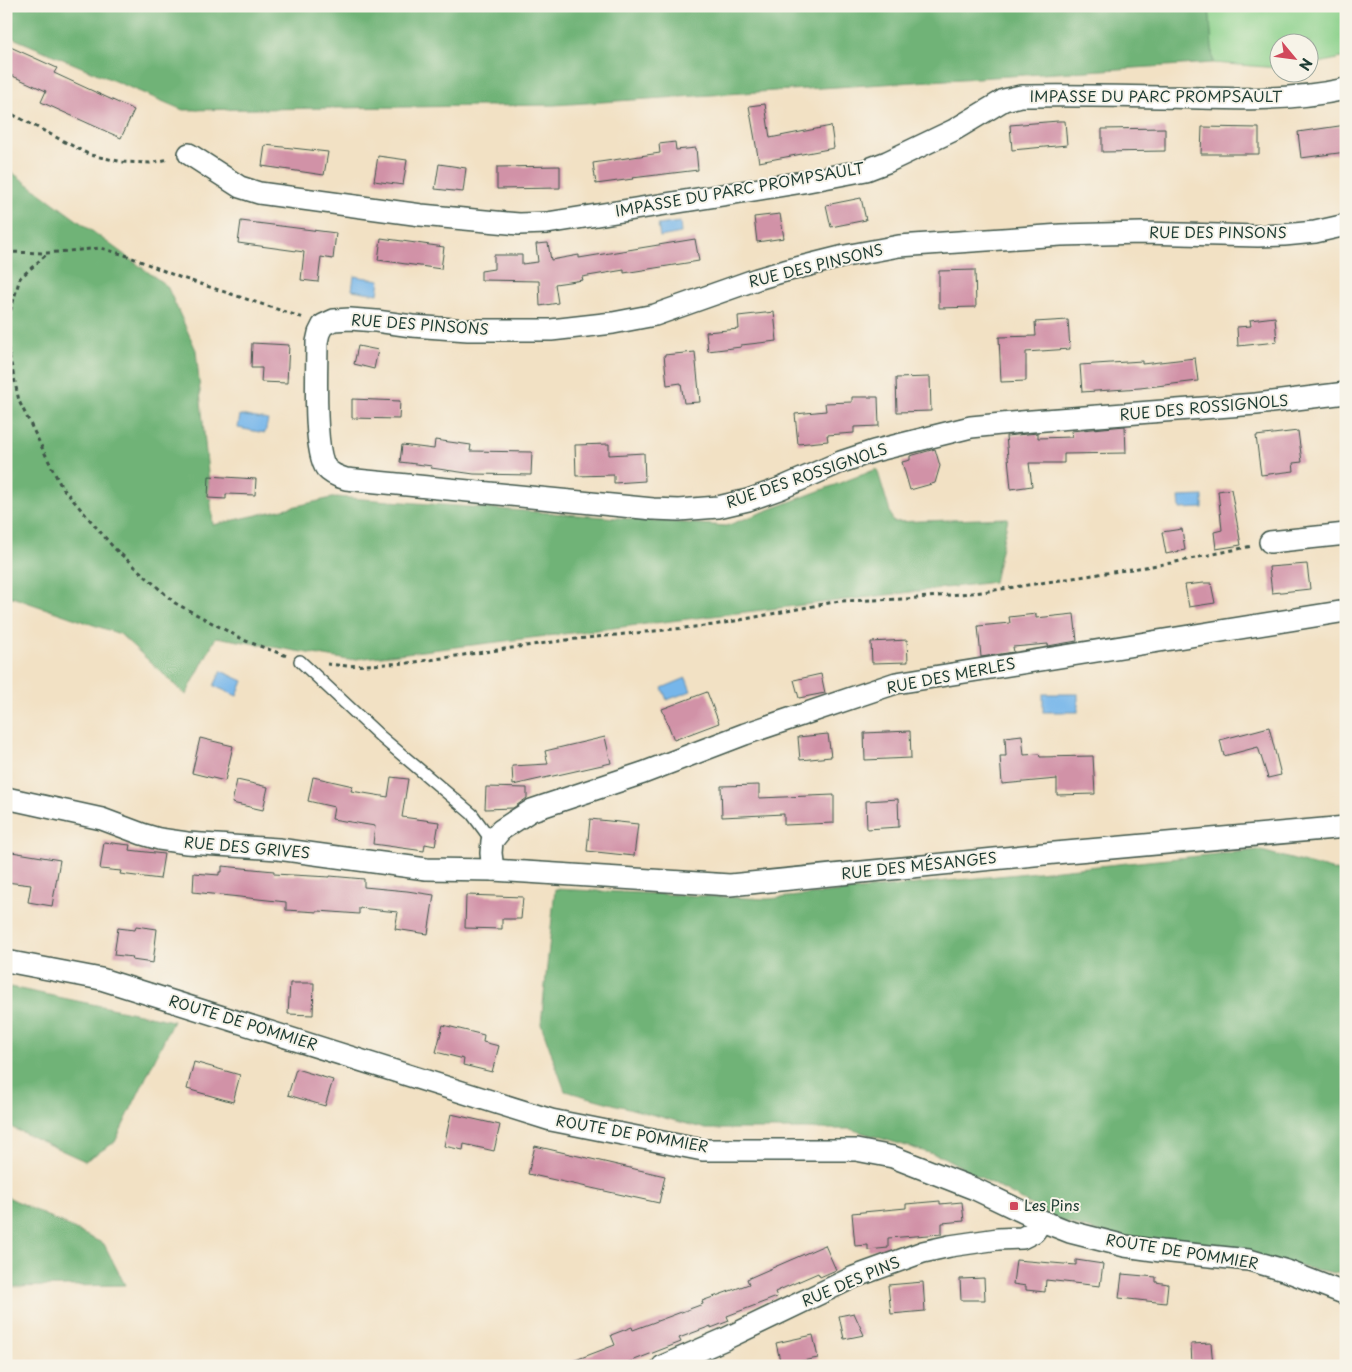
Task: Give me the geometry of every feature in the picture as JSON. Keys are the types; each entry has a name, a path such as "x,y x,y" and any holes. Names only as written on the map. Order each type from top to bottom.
{"street":[{"name":"IMPASSE DU PARC PROMPSAULT","path":"189,154 240,187 259,193 421,215 519,224 547,223 803,182 866,170 954,130 1004,100 1021,96 1242,99 1286,98 1346,89"},
{"name":"RUE DES PINSONS","path":"323,325 334,320 350,319 468,330 551,330 583,327 655,316 785,270 899,246 1061,235 1142,233 1267,236 1315,232 1346,225"},
{"name":"RUE DES ROSSIGNOLS","path":"323,325 317,342 317,415 323,462 328,470 336,475 346,480 653,509 679,510 718,507 748,500 779,489 841,462 874,451 971,428 1032,421 1256,404 1346,393"},
{"path":"1270,542 1346,534"},
{"name":"RUE DES MERLES","path":"492,841 501,830 532,810 643,773 744,734 896,684 1346,611"},
{"name":"RUE DES GRIVES","path":"6,798 102,819 142,834 187,844 278,850 426,869 493,870"},
{"name":"RUE DES MÉSANGES","path":"493,870 730,885 1346,827"},
{"path":"492,841 493,870"},
{"name":"ROUTE DE POMMIER","path":"6,961 101,979 551,1120 703,1150 856,1150 893,1157 975,1189 1042,1221 1070,1232 1124,1246 1249,1260 1287,1271 1346,1294"},
{"name":"RUE DES PINS","path":"664,1366 854,1277 923,1252 998,1239 1022,1238 1034,1232 1042,1221"}],"lane":[{"path":"300,661 382,737 472,814 492,841"}],"path":[{"path":"6,111 90,155 123,162 150,163 189,154"},
{"path":"6,252 47,253 101,248 125,255 179,277 323,325"},
{"path":"6,326 20,278 47,253"},
{"path":"6,340 19,400 61,486 114,548 175,603 246,642 300,661 347,666 408,663 567,640 714,625 839,602 906,599 982,592 1171,563 1270,542"}],"green space":[{"path":"6,6 1209,6 1213,63 554,105 183,110 6,35"},
{"path":"1209,6 1346,6 1346,57 1320,63 1320,32 1270,32 1270,67 1213,63"},
{"path":"6,168 167,286 196,350 213,525 336,497 726,526 877,469 893,522 1008,518 994,582 348,660 216,637 186,695 120,634 6,595"},
{"path":"1258,850 1346,874 1346,1275 1235,1255 1141,1244 1061,1221 943,1157 850,1129 706,1129 565,1091 541,1024 555,889 768,899"},
{"path":"10,987 173,1021 115,1142 85,1161 6,1125 6,997"},
{"path":"6,1196 104,1244 125,1285 6,1287"}],"water":[{"path":"680,222 681,233 660,237 658,225"},
{"path":"354,276 380,280 378,294 352,290"},
{"path":"240,415 268,420 265,433 238,428"},
{"path":"1203,496 1203,508 1180,509 1179,497"},
{"path":"221,671 243,681 237,696 214,686"},
{"path":"686,678 691,691 667,700 662,688"},
{"path":"1043,694 1078,694 1078,712 1043,712"}],"building":[{"path":"6,45 57,68 54,73 134,110 121,138 41,102 46,91 6,73"},
{"path":"765,104 770,138 831,126 834,148 759,162 749,106"},
{"path":"1065,121 1067,145 1012,150 1010,125"},
{"path":"1346,125 1346,152 1301,158 1298,132"},
{"path":"1202,127 1259,128 1259,154 1201,154"},
{"path":"1165,128 1165,151 1102,152 1102,129"},
{"path":"675,142 676,150 696,148 698,170 596,184 593,163 660,153 659,144"},
{"path":"265,145 328,152 324,175 262,166"},
{"path":"378,156 407,160 403,185 374,181"},
{"path":"439,164 466,168 463,192 435,189"},
{"path":"560,166 560,188 497,189 497,167"},
{"path":"861,198 866,220 831,227 826,205"},
{"path":"780,214 784,238 757,242 754,217"},
{"path":"241,221 336,233 333,259 321,257 318,282 301,280 304,252 238,243"},
{"path":"381,238 444,247 441,269 378,260"},
{"path":"695,239 699,261 624,273 624,270 582,277 583,280 555,284 558,303 540,306 539,281 481,280 481,271 494,269 494,255 522,255 522,264 538,262 536,244 548,243 551,260 579,255 579,258"},
{"path":"975,270 976,307 939,308 939,271"},
{"path":"774,312 777,341 708,351 706,332 739,329 738,316"},
{"path":"1275,317 1277,342 1238,346 1237,327 1251,326 1250,320"},
{"path":"1068,320 1070,349 1026,352 1026,381 1001,382 999,337 1036,336 1035,322"},
{"path":"252,343 289,345 287,383 261,382 262,368 251,368"},
{"path":"358,346 378,350 374,369 354,364"},
{"path":"695,352 700,402 684,403 681,383 667,385 664,355"},
{"path":"1195,358 1198,381 1082,392 1080,365 1142,361 1142,364"},
{"path":"930,377 931,411 897,412 896,378"},
{"path":"852,397 878,397 879,426 854,427 854,433 827,435 828,441 798,444 795,414 826,411 825,403 852,402"},
{"path":"352,399 400,401 399,419 352,418"},
{"path":"1125,426 1126,453 1064,454 1064,463 1029,463 1032,486 1011,489 1006,436 1038,433 1038,438 1072,437 1071,431"},
{"path":"1298,431 1302,462 1293,463 1294,471 1261,475 1256,436"},
{"path":"435,440 471,445 470,451 532,452 531,475 474,474 400,462 402,445 434,449"},
{"path":"609,444 609,455 644,453 645,481 614,483 614,475 576,476 575,445"},
{"path":"935,449 940,466 935,483 910,490 902,462 910,460 910,456"},
{"path":"209,476 256,479 255,495 226,494 226,499 208,498"},
{"path":"1231,489 1241,545 1216,549 1214,532 1222,530 1218,491"},
{"path":"1182,529 1185,550 1166,554 1162,532"},
{"path":"1307,564 1310,589 1272,593 1269,567"},
{"path":"1211,583 1215,603 1189,607 1185,585"},
{"path":"1036,614 1036,618 1074,614 1077,641 1048,646 1048,644 1013,647 1014,652 981,657 978,626 1010,623 1009,617"},
{"path":"907,640 908,662 872,663 871,642"},
{"path":"821,674 825,693 799,698 794,680"},
{"path":"707,692 719,723 674,740 662,709"},
{"path":"1269,727 1281,775 1268,778 1258,747 1224,756 1220,740"},
{"path":"910,731 911,758 865,760 864,733"},
{"path":"828,734 831,757 800,760 798,737"},
{"path":"1022,735 1024,755 1039,754 1040,757 1093,756 1095,794 1057,795 1057,779 1002,784 1000,756 1006,756 1005,737"},
{"path":"605,737 611,763 513,785 512,766 548,764 545,751"},
{"path":"200,738 233,746 225,781 192,773"},
{"path":"313,777 353,786 351,791 388,797 391,777 408,779 402,817 439,822 435,846 425,844 424,851 373,844 375,826 332,819 334,807 308,801"},
{"path":"237,780 268,787 263,810 232,803"},
{"path":"759,785 759,798 834,795 834,823 784,825 784,814 722,817 721,786"},
{"path":"486,787 527,788 527,798 513,808 485,809"},
{"path":"898,799 899,827 867,829 866,801"},
{"path":"590,819 638,824 634,856 587,851"},
{"path":"104,842 130,845 129,850 164,854 160,879 120,874 121,871 100,869"},
{"path":"6,851 60,860 52,906 28,902 31,885 6,882"},
{"path":"222,866 274,871 274,874 364,879 364,887 434,895 428,934 395,929 398,912 359,908 359,914 286,910 286,902 193,892 194,873 219,875 219,872 222,872"},
{"path":"466,895 523,897 521,919 502,919 502,929 465,928"},
{"path":"136,926 157,929 153,963 132,960 133,957 114,955 118,928 135,930"},
{"path":"290,983 314,983 313,1015 288,1014"},
{"path":"443,1025 484,1035 483,1042 499,1046 492,1072 463,1065 464,1059 436,1052"},
{"path":"194,1062 240,1075 233,1102 187,1089"},
{"path":"296,1069 333,1080 325,1106 288,1095"},
{"path":"451,1114 500,1125 494,1151 464,1144 463,1150 444,1146"},
{"path":"535,1146 665,1176 659,1203 528,1174"},
{"path":"940,1201 940,1204 962,1202 964,1221 942,1223 942,1234 888,1238 888,1248 868,1250 868,1245 855,1246 852,1213 906,1208 906,1204"},
{"path":"825,1245 836,1270 820,1277 818,1273 775,1292 777,1297 727,1316 729,1321 679,1338 681,1342 619,1366 565,1366 565,1364 615,1345 611,1335 632,1327 633,1330 703,1304 702,1301 749,1284 747,1279"},
{"path":"1016,1260 1076,1265 1076,1260 1103,1264 1100,1286 1046,1280 1045,1292 1026,1290 1026,1286 1013,1284"},
{"path":"1122,1274 1156,1277 1156,1282 1168,1284 1166,1303 1119,1298"},
{"path":"984,1278 985,1300 961,1300 960,1279"},
{"path":"923,1282 925,1311 891,1314 888,1285"},
{"path":"854,1313 864,1335 844,1339 839,1316"},
{"path":"813,1335 818,1358 781,1365 776,1343"},
{"path":"1211,1343 1213,1366 1192,1366 1191,1344"}],"place":[{"name":"Les Pins","path":"1014,1206"}]}
